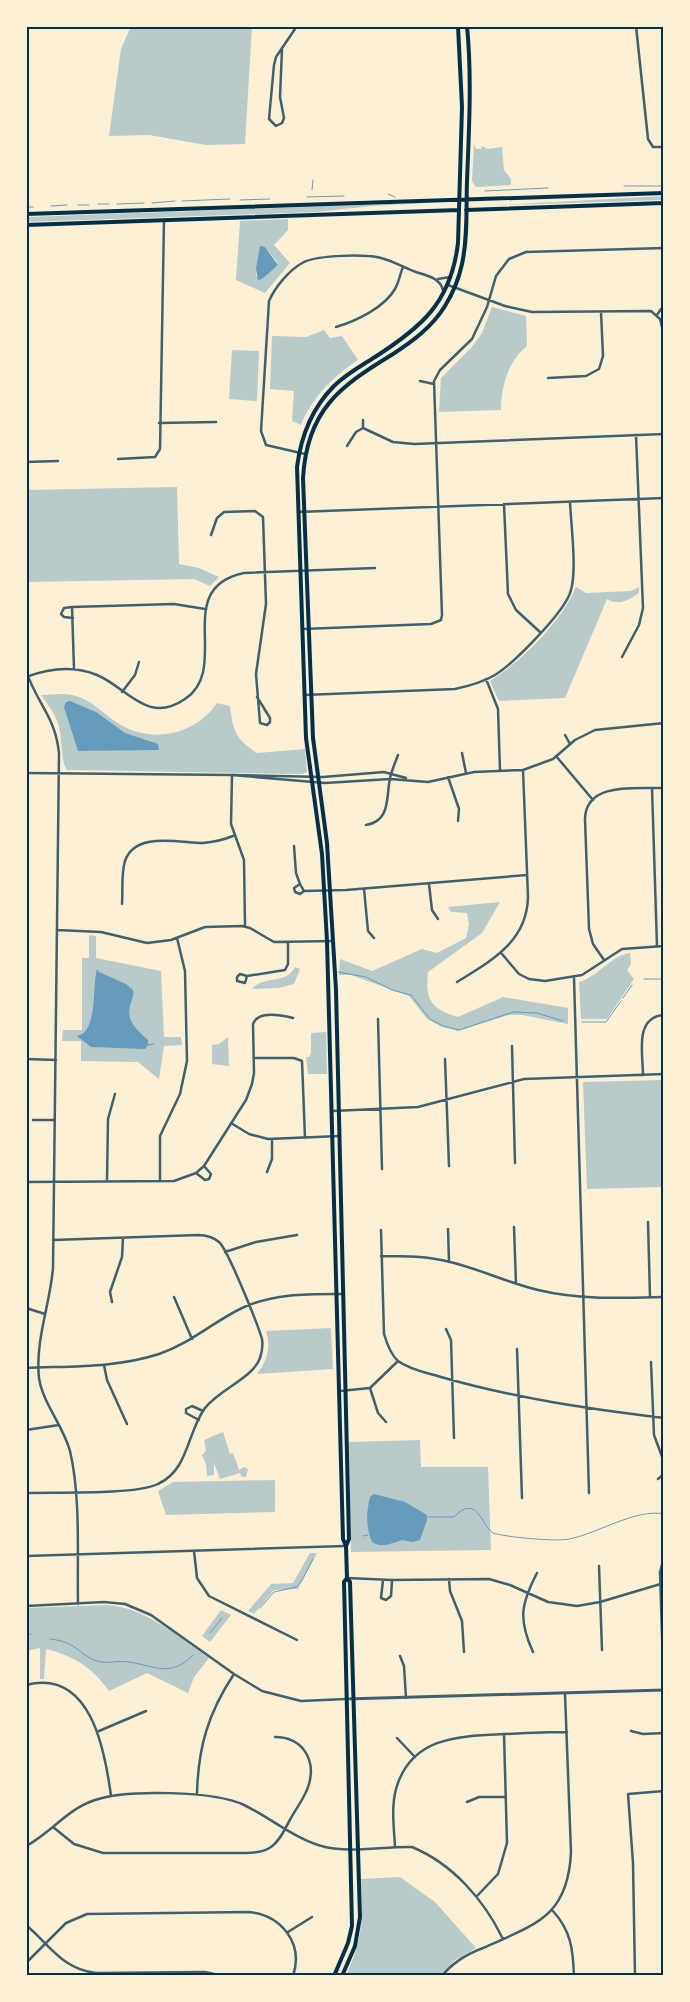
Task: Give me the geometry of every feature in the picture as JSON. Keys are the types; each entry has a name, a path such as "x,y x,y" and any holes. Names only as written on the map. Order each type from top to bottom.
{"main road":[{"path":"342,1976 355,1946 359,1927 350,1582 347,1578 346,1546 343,1539 334,1136 327,941 322,854 311,776 304,695 296,473 299,452 310,420 329,392 353,371 411,333 428,317 444,294 452,275 457,250 462,95 458,26"},
{"path":"346,1546 349,1539 346,1390 333,940 327,844 317,777 310,695 302,478 305,454 314,427 339,391 427,329 445,306 455,287 464,250 466,210 470,101 467,26"},
{"path":"26,214 664,193"},
{"path":"26,225 664,203"},
{"path":"334,1976 348,1943 352,1926 344,1582 347,1578"}],"street":[{"path":"26,35 28,26"},
{"path":"282,49 280,97 284,118 282,123 276,126 269,119 275,60 282,49 297,26"},
{"path":"636,26 648,139 653,147 664,147"},
{"path":"118,459 157,456 160,449 164,220"},
{"path":"302,629 431,624 439,621 442,615 434,384 440,370 472,339 500,269 509,259 522,253 664,248"},
{"path":"305,454 266,445 261,431 269,301 272,294 293,270 305,262 318,258 368,257 381,258 437,279 441,284 444,294"},
{"path":"336,327 354,321 386,300 395,289 403,267"},
{"path":"437,279 452,275"},
{"path":"448,285 513,308 538,312 648,311 657,315 662,321 664,335"},
{"path":"657,315 661,309"},
{"path":"548,378 586,376 598,370 602,356 601,312"},
{"path":"598,370 602,373"},
{"path":"420,381 434,384"},
{"path":"362,429 363,420"},
{"path":"160,423 216,422"},
{"path":"347,446 356,432 362,429 400,443 664,434"},
{"path":"622,657 639,625 642,613 636,434"},
{"path":"26,462 58,461"},
{"path":"297,512 664,498"},
{"path":"304,695 446,690 486,679 510,664 564,605 572,588 570,502"},
{"path":"504,504 508,594 516,610 540,632"},
{"path":"211,535 217,518 222,513 260,512 264,519 266,604 257,660 257,697 260,723 267,725 270,722 270,718 257,697"},
{"path":"27,676 52,669 74,669 97,675 136,702 156,708 178,704 192,694 200,682 205,666 205,609 212,592 224,581 239,574 375,568"},
{"path":"73,618 64,617 61,612 65,608 72,607 174,604 205,609"},
{"path":"72,607 74,669"},
{"path":"122,692 136,675 139,662"},
{"path":"26,670 27,676 55,728 60,773 52,1283 40,1343 39,1367 44,1395 60,1425 72,1460 75,1491 78,1604"},
{"path":"486,679 498,709 500,771"},
{"path":"232,775 312,782 390,779 428,782 466,773 524,770 540,765 556,756 570,744 595,730 664,723"},
{"path":"565,735 570,744"},
{"path":"462,752 466,773"},
{"path":"366,825 376,822 384,815 388,802 391,773 398,755"},
{"path":"556,756 593,800"},
{"path":"457,982 502,954 516,938 523,924 528,902 524,770"},
{"path":"26,773 317,777 391,773 408,780"},
{"path":"232,775 231,824 233,836 244,860 245,926"},
{"path":"448,777 459,809 458,821"},
{"path":"652,788 656,946"},
{"path":"604,960 591,940 589,929 586,815 593,800 608,790 664,788"},
{"path":"122,904 125,861 138,846 146,842 215,842 233,836"},
{"path":"294,846 296,873 304,890"},
{"path":"300,884 295,887 295,892 300,894 304,890 364,889 527,876"},
{"path":"430,884 432,910 438,919"},
{"path":"364,889 368,931 374,938"},
{"path":"57,930 101,932 148,943 177,938 205,928 245,926 268,940 288,942 333,940"},
{"path":"160,1182 160,1136 180,1094 187,1061 184,970 177,938"},
{"path":"247,976 245,983 238,981 237,977 240,974 247,976 285,970 288,964 288,942"},
{"path":"502,954 516,972 529,979 545,981 574,978 585,974 604,960 627,948 664,946"},
{"path":"574,978 588,1492"},
{"path":"26,1182 160,1182 178,1180 196,1173 204,1166 231,1123 252,1084 254,1058 253,1024 255,1018 258,1016 278,1015 293,1018"},
{"path":"643,1075 644,1028 652,1018 664,1015"},
{"path":"378,1019 382,1169"},
{"path":"512,1046 515,1164"},
{"path":"254,1058 294,1058 302,1061 305,1138"},
{"path":"26,1059 56,1060"},
{"path":"445,1059 448,1100 448,1166"},
{"path":"333,1111 418,1107 513,1081 664,1074"},
{"path":"107,1182 108,1119 114,1094"},
{"path":"34,1120 55,1120"},
{"path":"231,1123 254,1136 272,1139 340,1136"},
{"path":"267,1172 272,1159 272,1139"},
{"path":"196,1173 204,1180 209,1179 211,1174 204,1166"},
{"path":"648,1222 650,1297"},
{"path":"514,1227 516,1284"},
{"path":"448,1229 449,1261"},
{"path":"381,1230 384,1334 388,1346 398,1361 413,1369 518,1396 586,1408 664,1418"},
{"path":"225,1252 256,1242 297,1234"},
{"path":"26,1493 140,1489 159,1484 180,1465 204,1411 219,1393 251,1372 260,1360 261,1338 219,1242 203,1235 53,1240"},
{"path":"112,1302 110,1292 122,1257 123,1238"},
{"path":"381,1256 414,1256 449,1261 516,1284 548,1292 583,1297 664,1297"},
{"path":"26,1368 104,1365 148,1357 192,1339 248,1305 281,1296 343,1294"},
{"path":"174,1297 192,1339"},
{"path":"26,1308 45,1314"},
{"path":"446,1329 451,1337 454,1438"},
{"path":"517,1349 522,1498"},
{"path":"340,1391 370,1388 398,1361"},
{"path":"651,1362 655,1440 664,1462"},
{"path":"104,1365 109,1385 127,1424"},
{"path":"370,1388 378,1413 386,1422"},
{"path":"199,1420 188,1414 186,1409 192,1406 204,1411"},
{"path":"26,1430 60,1425"},
{"path":"658,1479 664,1474"},
{"path":"26,1556 346,1546"},
{"path":"194,1551 197,1578 209,1596 296,1640"},
{"path":"664,1557 662,1583 664,1696"},
{"path":"599,1566 602,1650"},
{"path":"533,1652 523,1627 522,1610 526,1593 536,1573"},
{"path":"347,1578 383,1580 489,1579 510,1585 548,1602 577,1606 600,1602 662,1583"},
{"path":"449,1579 450,1591 462,1621 464,1652"},
{"path":"383,1580 381,1598 386,1600 390,1596 392,1580"},
{"path":"26,1606 117,1603 143,1611 255,1688 281,1698 300,1701 664,1690"},
{"path":"400,1656 404,1666 406,1698"},
{"path":"197,1794 200,1747 215,1705 234,1674"},
{"path":"26,1685 49,1683 66,1690 82,1704 99,1731 106,1759 111,1796"},
{"path":"442,1976 466,1955 536,1923 553,1910 564,1893 570,1876 565,1694"},
{"path":"99,1731 146,1711"},
{"path":"631,1731 643,1734 664,1734"},
{"path":"395,1846 395,1796 403,1774 415,1757 430,1746 446,1739 466,1735 567,1732"},
{"path":"477,1896 493,1881 504,1859 508,1835 504,1734"},
{"path":"53,1827 81,1848 112,1854 254,1853 272,1846 285,1828 308,1788 310,1766 308,1756 299,1744 286,1737 275,1737"},
{"path":"397,1738 415,1757"},
{"path":"635,1976 634,1863 628,1794 664,1791"},
{"path":"26,1846 78,1807 111,1796 197,1794 234,1800 320,1845 351,1848 412,1847 424,1852 477,1896 491,1915 503,1939"},
{"path":"467,1802 479,1798 506,1797"},
{"path":"553,1910 564,1924 570,1936 573,1949 574,1976"},
{"path":"26,1963 70,1920 94,1913 257,1913 277,1921 288,1932 296,1952 293,1976"},
{"path":"288,1932 312,1917"},
{"path":"26,1925 72,1967 96,1974 205,1972 224,1976"}],"shaded area":[{"path":"131,26 252,26 245,144 206,145 149,135 109,136 121,49"},
{"path":"474,144 476,149 481,149 482,146 488,149 502,147 504,170 511,179 511,185 476,187 472,181"},
{"path":"664,196 664,200 481,206"},
{"path":"445,202 372,206 316,212 26,222 26,217"},
{"path":"288,219 288,230 274,245 290,263 265,293 236,280 240,221","holes":["265,247 278,266 256,276 258,259"]},
{"path":"492,307 526,316 527,346 520,352 510,367 502,392 501,410 439,412 441,378 471,348 482,333"},
{"path":"324,330 330,338 342,336 358,360 325,388 311,405 301,425 292,421 294,391 270,389 272,336 306,337"},
{"path":"232,350 259,351 257,401 229,399"},
{"path":"177,487 179,564 199,568 219,577 210,586 194,579 26,582 26,490"},
{"path":"576,587 586,593 631,591 639,587 639,593 628,600 620,602 607,599 565,698 499,701 490,681 515,663 551,627 570,600"},
{"path":"65,694 80,697 121,725 134,731 160,735 186,729 208,714 217,703 230,706 234,729 244,743 257,753 305,749 307,772 302,774 67,770 58,723 41,695"},
{"path":"500,902 482,933 428,972 428,990 432,1002 442,1011 458,1017 503,997 568,1008 568,1024 522,1015 509,1015 458,1031 440,1026 427,1019 409,996 351,975 339,975 340,959 372,971 422,949 437,953 466,938 469,925 467,913 451,912 448,907"},
{"path":"89,935 96,936 96,958 161,971 164,1037 181,1037 182,1045 164,1046 159,1079 138,1062 81,1061 81,1041 62,1041 63,1030 82,1030 82,958 89,958"},
{"path":"630,953 631,964 627,970 634,979 607,1019 581,1019 579,982 592,976 616,958"},
{"path":"295,967 300,969 294,984 279,988 252,989 263,982 286,976"},
{"path":"326,1032 327,1074 308,1074 306,1057 309,1057 311,1053 311,1033"},
{"path":"228,1037 229,1066 212,1064 212,1045 219,1044"},
{"path":"664,1080 664,1187 587,1189 583,1082"},
{"path":"331,1328 333,1369 257,1374 267,1354 266,1331"},
{"path":"223,1432 230,1454 233,1453 239,1470 244,1467 248,1469 246,1477 242,1477 240,1473 220,1479 214,1463 214,1475 207,1476 206,1464 202,1455 206,1451 204,1440"},
{"path":"420,1440 421,1467 488,1467 491,1550 351,1552 349,1442"},
{"path":"275,1480 275,1512 166,1515 158,1491 173,1482"},
{"path":"310,1553 317,1553 298,1589 274,1590 254,1614 248,1611 271,1584 293,1583"},
{"path":"107,1605 122,1607 148,1617 209,1658 194,1677 188,1693 147,1673 109,1691 82,1664 65,1655 46,1649 44,1679 40,1679 40,1648 26,1651 26,1608"},
{"path":"221,1610 231,1615 210,1642 202,1636"},
{"path":"400,1877 435,1902 476,1948 454,1961 440,1976 346,1975 356,1951 361,1928 361,1879"}],"water":[{"path":"260,246 265,247 278,265 262,279 258,280 256,269"},
{"path":"70,701 96,712 125,733 158,744 159,750 78,751 64,707 66,702"},
{"path":"97,969 99,972 126,984 133,990 129,1011 131,1021 136,1029 148,1040 148,1045 145,1049 91,1047 77,1036 84,1033 91,1018"},
{"path":"374,1494 405,1502 427,1515 420,1540 412,1542 402,1540 383,1545 372,1542 367,1514 370,1497"}],"waterway":[{"path":"312,190 313,180"},
{"path":"624,186 664,186"},
{"path":"485,191 548,188"},
{"path":"388,194 395,197"},
{"path":"307,197 344,196"},
{"path":"182,201 230,199"},
{"path":"240,200 270,199"},
{"path":"152,203 175,201"},
{"path":"117,204 144,203"},
{"path":"98,204 109,204"},
{"path":"51,206 67,205"},
{"path":"78,205 89,205"},
{"path":"26,207 33,207"},
{"path":"338,972 366,977 392,990 411,995 430,1019 443,1026 459,1030 513,1012 537,1013 563,1021"},
{"path":"644,979 664,979"},
{"path":"623,998 632,985"},
{"path":"582,1022 606,1022 621,1001"},
{"path":"148,1045 154,1044"},
{"path":"428,1517 454,1517 462,1510 468,1508 478,1513 493,1533 563,1540 580,1536 629,1518 653,1513 664,1514"},
{"path":"363,1536 368,1535"},
{"path":"260,1608 274,1592 296,1587 301,1582 313,1559"},
{"path":"210,1633 222,1618"},
{"path":"26,1634 31,1634"},
{"path":"50,1639 65,1642 94,1660 125,1662 162,1669 177,1666 193,1655"}]}
